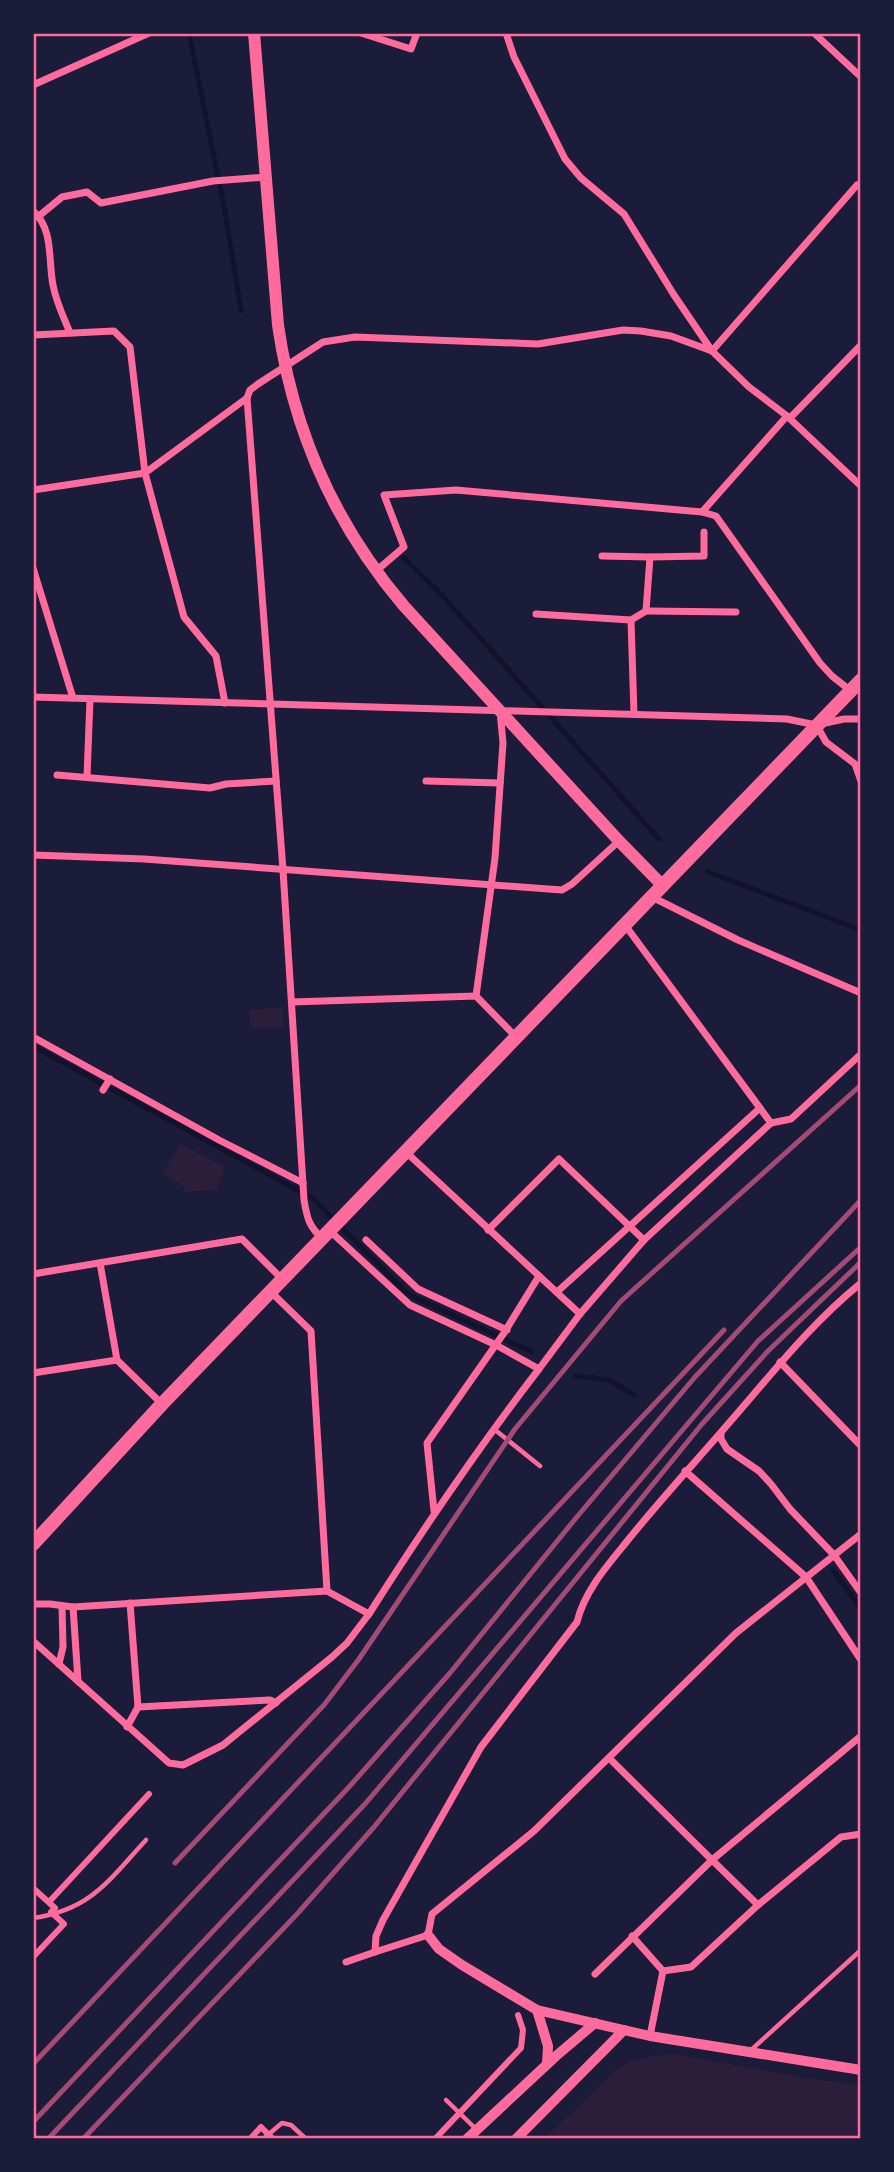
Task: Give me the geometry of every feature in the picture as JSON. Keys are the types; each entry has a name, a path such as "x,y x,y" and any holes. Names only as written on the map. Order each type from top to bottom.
{"highway":[{"path":"33,1544 162,1404 856,685"}],"main road":[{"path":"254,33 278,325 284,367 312,456 343,522 375,572 663,886"}],"street":[{"path":"33,85 149,33"},
{"path":"361,33 411,49 417,33"},
{"path":"506,33 514,57 565,159 581,178 611,202 633,225 634,233 712,351 749,387 789,417 861,486"},
{"path":"816,34 861,77"},
{"path":"70,333 53,287 46,229 36,214 62,197 87,192 101,203 213,181 265,177"},
{"path":"712,351 857,185"},
{"path":"539,1369 498,1343 410,1305 332,1229 312,1230 308,1222 304,1200 283,870 247,398 250,390 323,342 355,337 538,344 623,330 671,336 712,351"},
{"path":"33,335 114,331 130,347 145,473 184,617 216,656 225,703"},
{"path":"702,512 789,417 861,345"},
{"path":"33,490 145,473 247,398"},
{"path":"375,572 404,547 384,495 456,490 702,512 716,516 820,663 832,676 856,685"},
{"path":"601,556 704,556 704,532"},
{"path":"646,611 650,557"},
{"path":"33,568 73,698"},
{"path":"536,614 631,620 646,611 736,612"},
{"path":"631,620 634,714"},
{"path":"33,697 787,719 816,725 844,719 861,719"},
{"path":"87,777 90,699"},
{"path":"476,996 491,886 500,783 503,743 500,710"},
{"path":"816,725 826,742 855,764 861,781"},
{"path":"57,775 210,788 226,784 276,781"},
{"path":"426,781 500,783"},
{"path":"33,855 144,859 562,890 619,841"},
{"path":"652,897 738,940 861,993"},
{"path":"625,925 771,1123"},
{"path":"292,1002 476,996 516,1037"},
{"path":"33,1037 107,1084 303,1184"},
{"path":"33,1641 169,1763 183,1765 223,1745 347,1643 493,1428 580,1314 644,1240 771,1123 791,1119 861,1054"},
{"path":"557,1292 760,1108"},
{"path":"407,1153 580,1314"},
{"path":"488,1230 559,1159 644,1240"},
{"path":"33,1274 242,1239 284,1280"},
{"path":"366,1240 418,1289 505,1331"},
{"path":"100,1263 117,1360 162,1404"},
{"path":"434,1512 427,1443 498,1343 539,1276"},
{"path":"375,1952 376,1936 383,1920 481,1747 577,1622 580,1609 602,1572 779,1362 861,1283"},
{"path":"853,1289 861,1298"},
{"path":"272,1293 311,1331 327,1591"},
{"path":"33,1373 117,1360"},
{"path":"779,1362 861,1446"},
{"path":"721,1432 723,1445 759,1471 834,1555 861,1593"},
{"path":"685,1471 806,1577 861,1660"},
{"path":"861,1534 736,1633 534,1831 432,1914 428,1935 439,1949 462,1965 537,2010 650,2036 861,2070"},
{"path":"33,1605 73,1607 327,1591 369,1614"},
{"path":"127,1727 138,1707 130,1603"},
{"path":"59,1664 63,1647 62,1606"},
{"path":"73,1607 78,1681"},
{"path":"138,1707 270,1700 276,1703"},
{"path":"594,1974 712,1860 861,1736"},
{"path":"609,1758 758,1905"},
{"path":"49,1902 149,1794"},
{"path":"663,1971 691,1967 758,1905 841,1838 861,1834"},
{"path":"33,1888 55,1908 51,1912 64,1924 33,1957"},
{"path":"346,1962 428,1935"},
{"path":"632,1936 663,1971"},
{"path":"650,2036 663,1971"},
{"path":"537,2010 548,2046 547,2064"},
{"path":"435,2139 521,2048 523,2030 518,2015"},
{"path":"467,2139 595,2023"},
{"path":"516,2139 624,2030"},
{"path":"250,2139 261,2127 273,2139"}],"lane":[{"path":"493,1428 540,1466"},
{"path":"33,1918 63,1913 96,1894 146,1840"},
{"path":"750,2052 861,1950"},
{"path":"446,2100 477,2130"},
{"path":"263,2139 282,2123 291,2125 306,2139"}],"shaded area":[{"path":"283,1007 284,1027 251,1029 249,1010"},
{"path":"180,1144 225,1167 217,1190 185,1192 184,1186 163,1174"},
{"path":"671,2053 806,2078 861,2085 861,2139 544,2139 616,2070 630,2061"}],"waterway":[{"path":"189,33 225,212 241,310"},
{"path":"404,558 441,594 659,839"},
{"path":"708,872 861,930"},
{"path":"33,1046 312,1198 408,1294 532,1352"},
{"path":"575,1376 609,1380 634,1395"},
{"path":"833,1570 861,1609"}],"railway":[{"path":"175,1863 324,1705 359,1659 515,1429 621,1301 861,1085"},
{"path":"33,2122 349,1787 450,1673 695,1377 861,1200"},
{"path":"48,2139 365,1804 758,1341 861,1247"},
{"path":"83,2139 298,1913 374,1827 702,1424 768,1351 861,1262"},
{"path":"33,2064 724,1330"}]}
